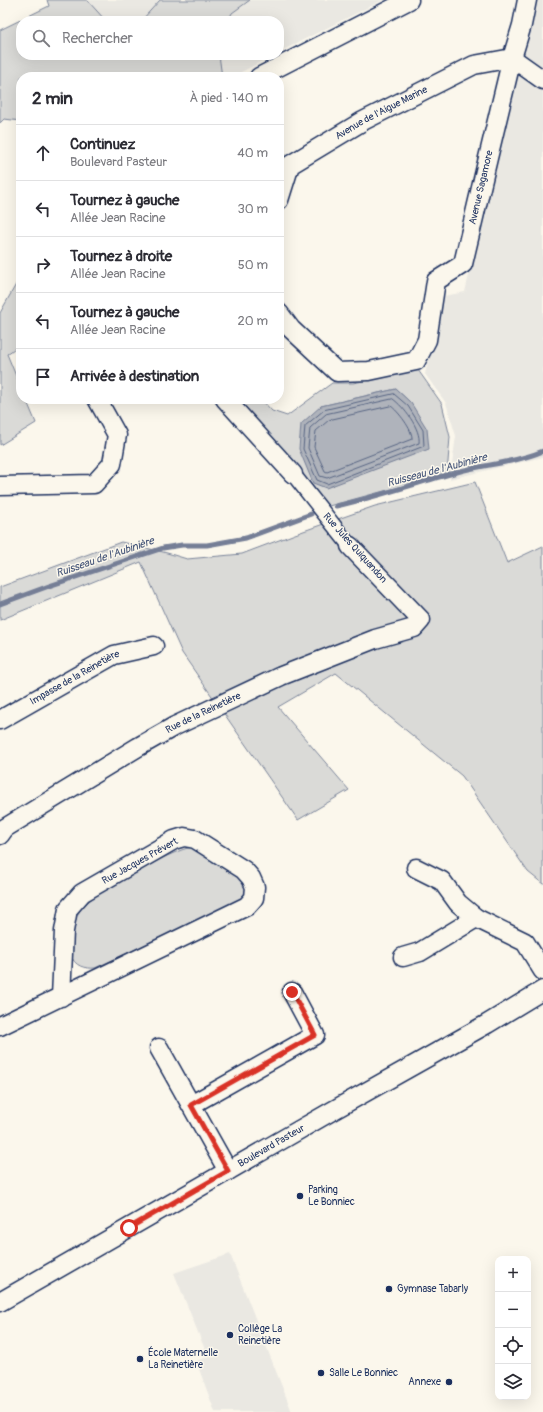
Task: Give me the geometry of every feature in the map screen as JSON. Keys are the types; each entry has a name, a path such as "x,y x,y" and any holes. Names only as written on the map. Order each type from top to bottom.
{"street":[{"path":"269,72 409,0"},
{"name":"Avenue Sagamore","path":"284,320 291,329 337,372 369,371 416,361 426,340 436,281 464,264 465,252 527,0"},
{"path":"512,58 543,80"},
{"name":"Avenue de l'Aigue Marine","path":"284,184 290,165 363,121 474,65 512,58"},
{"path":"0,486 94,484 112,464 117,435 100,404"},
{"path":"230,404 293,474"},
{"name":"Rue Jules Quiquandon","path":"293,474 350,546 421,620"},
{"name":"Rue de la Reinetière","path":"0,835 5,828 175,726 281,676 375,640 414,628 421,620"},
{"name":"Impasse de la Reinetière","path":"0,720 114,654 154,646"},
{"name":"Rue Jacques Prévert","path":"0,1026 61,997 248,906 254,898 255,887 250,878 244,870 195,839 184,837 174,840 82,893 68,909 64,931 61,997"},
{"path":"416,868 442,881 458,903 476,918 525,942 543,971"},
{"path":"403,957 420,952 476,918"},
{"name":"Boulevard Pasteur","path":"0,1302 488,1024 543,990"},
{"path":"191,1105 315,1035 292,992"},
{"path":"158,1048 228,1171"}],"shaded area":[{"path":"47,0 87,0 101,16 29,16 49,6"},
{"path":"66,0 383,0 284,50 284,16 80,16"},
{"path":"160,0 250,0 232,13 230,16 146,16"},
{"path":"521,0 543,0 543,457 450,479 456,436 446,403 425,374 444,296 465,292 511,98"},
{"path":"16,22 16,60 220,60 221,72 16,72 16,120 4,119 0,123 0,30"},
{"path":"121,60 264,60 241,72 131,72"},
{"path":"16,284 16,348 7,354 16,376 16,404 28,404 36,423 0,445 0,313"},
{"path":"418,370 442,404 450,437 447,474 325,507 234,404 266,404 272,411 287,416 332,383 353,383","holes":["396,389 411,403 321,406"]},
{"path":"475,482 507,563 543,546 543,884 528,872 462,776 336,673 278,707 349,790 298,820 182,653 141,562 0,620 0,587 121,542 187,559 242,554 375,506"},
{"path":"191,847 238,877 245,887 245,892 242,897 234,904 95,968 80,966 72,959 71,953 74,924 79,912 87,903 104,890 152,864 167,856"},
{"name":"Collège La Reinetière","path":"230,1254 292,1412 215,1412 196,1361 208,1357 174,1273"}],"water":[{"path":"396,389 411,403 427,429 429,449 326,488 313,483 299,449 301,424 321,406"}],"waterway":[{"name":"Ruisseau de l'Aubinière","path":"336,506 468,469 511,461 543,451"},
{"name":"Ruisseau de l'Aubinière","path":"0,604 163,548 182,545 207,545 246,538 311,514"}],"place":[{"name":"Parking Le Bonniec","path":"300,1196"},
{"name":"Gymnase Tabarly","path":"389,1289"},
{"name":"Collège La Reinetière","path":"230,1335"},
{"name":"École Maternelle La Reinetière","path":"140,1359"},
{"name":"Salle Le Bonniec","path":"321,1373"},
{"name":"Annexe","path":"449,1382"}],"route":[{"path":"129,1228 228,1171 191,1105 315,1035 292,992"}]}
